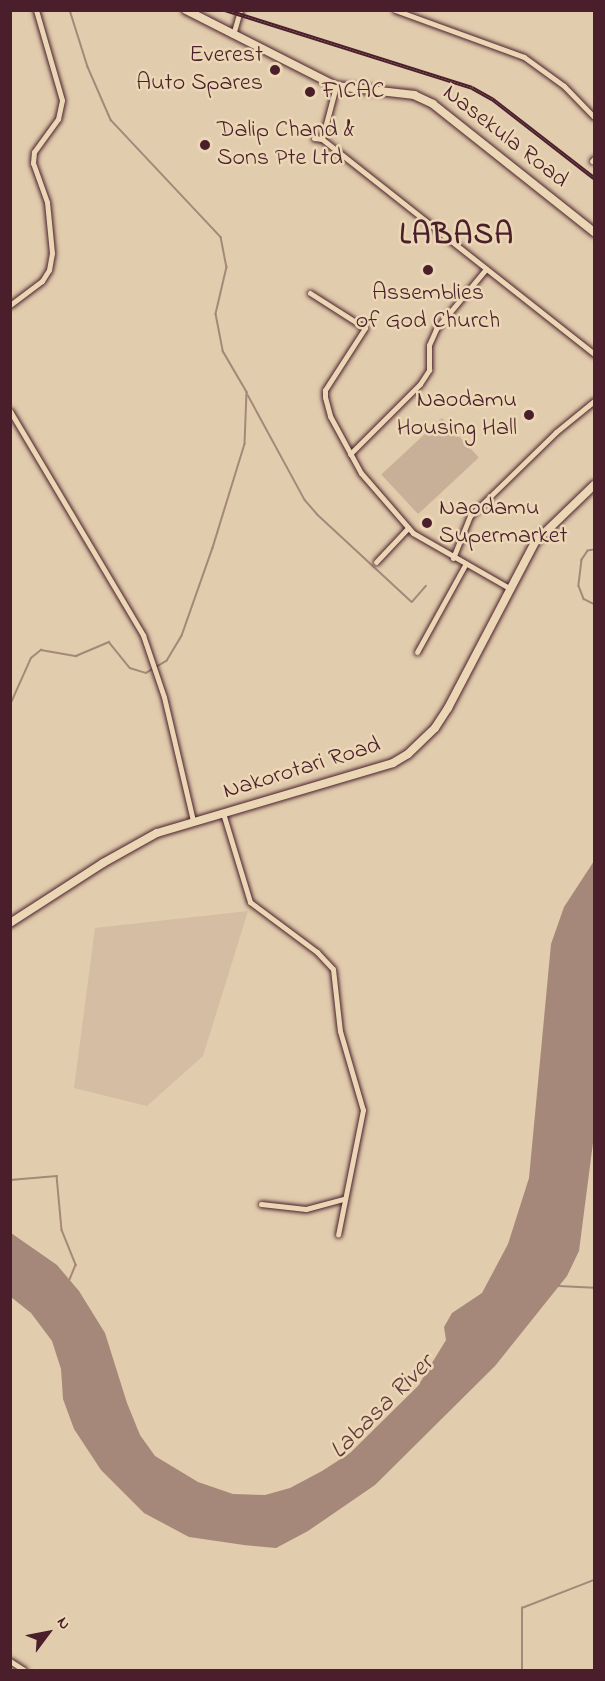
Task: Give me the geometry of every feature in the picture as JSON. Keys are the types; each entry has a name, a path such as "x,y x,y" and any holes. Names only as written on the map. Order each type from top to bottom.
{"street":[{"path":"10,305 42,281 49,270 51,253 47,202 33,163 34,152 58,118 62,100 36,10"},
{"name":"Nasekula Road","path":"186,10 233,37 336,86 414,95 433,104 594,232"},
{"path":"233,37 240,10"},
{"path":"394,10 524,57 564,86 594,117"},
{"path":"322,139 336,86"},
{"path":"314,138 322,139 594,354"},
{"path":"350,454 420,384 429,370 429,345 436,329 486,269"},
{"path":"310,293 365,328 325,390 330,416 350,454 408,528 453,558 509,588"},
{"path":"453,558 470,516 556,432 594,401"},
{"path":"10,411 133,613 157,674 193,821"},
{"path":"10,433 20,430"},
{"name":"Nakorotari Road","path":"10,923 125,849 193,821 393,763 421,744 448,708 535,542 594,485"},
{"path":"376,562 408,528"},
{"path":"417,652 465,565"},
{"path":"224,813 250,902 317,952 333,969 340,1031 363,1110 338,1235"},
{"path":"261,1204 306,1209 344,1199"},
{"path":"10,1661 24,1671"}],"shaded area":[{"path":"442,418 479,457 418,514 381,475"},
{"path":"594,861 594,1135 579,1251 567,1276 495,1366 375,1485 308,1531 276,1548 244,1545 189,1537 144,1513 101,1470 74,1429 63,1399 61,1369 52,1341 31,1313 11,1297 11,1233 57,1265 79,1291 105,1333 127,1403 140,1435 155,1456 198,1482 233,1494 265,1495 290,1488 322,1471 350,1453 418,1386 446,1340 444,1327 452,1313 482,1293 508,1244 529,1178 551,944 564,907"},
{"path":"248,911 203,1056 147,1106 74,1088 95,928"}],"waterway":[{"path":"70,10 88,67 111,120 221,237 227,267 216,314 223,351 247,392 245,444 213,548 182,636 167,661 157,667"},
{"path":"248,395 305,500 317,514 412,602 426,586"},
{"path":"594,550 588,551 582,560 579,586 584,599 594,604"},
{"path":"10,705 31,658 41,650 76,656 109,642 130,668 146,673 153,669"},
{"path":"10,1180 57,1176 62,1230 76,1265 70,1280"},
{"path":"559,1286 594,1288"},
{"path":"522,1670 522,1608 594,1580"}],"railway":[{"path":"225,10 472,88 492,99 594,178"}],"place":[{"name":"Everest Auto Spares","path":"275,70"},
{"name":"FICAC","path":"310,92"},
{"name":"Dalip Chand & Sons Pte Ltd","path":"205,145"},
{"name":"Assemblies of God Church","path":"428,270"},
{"name":"Naodamu Housing Hall","path":"529,415"},
{"name":"Naodamu Supermarket","path":"427,523"}],"district":[{"name":"LABASA","path":"457,236"}],"water label":[{"name":"Labasa River","path":"383,1408"}]}
